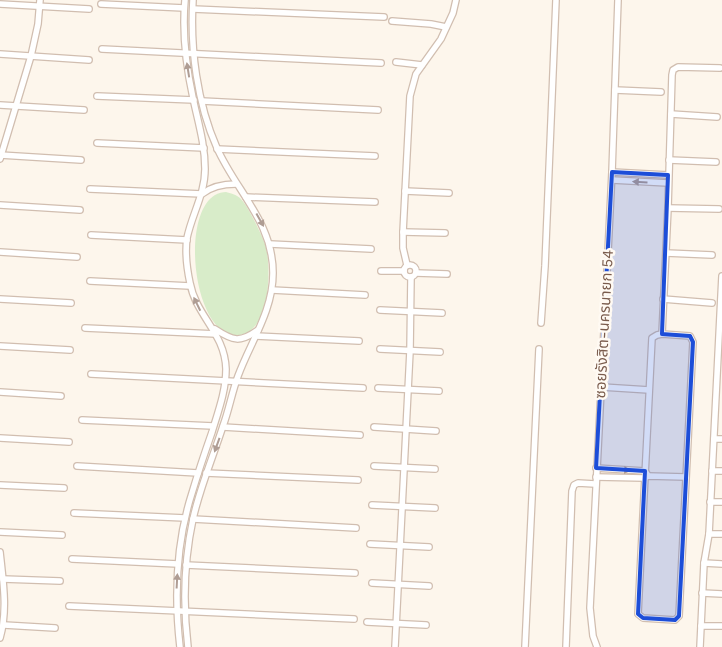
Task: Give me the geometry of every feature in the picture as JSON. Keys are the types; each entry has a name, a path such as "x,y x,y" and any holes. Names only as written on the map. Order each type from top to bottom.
{"street":[{"path":"40,0 31,56 0,156 81,160"},
{"path":"180,647 176,611 178,564 185,518 214,426 225,381 225,359 214,331 195,301 188,271 187,240 202,194 205,169 204,148 185,54 184,0"},
{"path":"188,647 184,611 186,565 193,519 236,381 266,313 272,290 273,272 270,244 264,227 236,184 210,132 202,101 194,54 193,0"},
{"path":"404,271 407,265 403,248 403,232 408,104 413,81 422,65 437,46 456,0"},
{"path":"541,323 556,0"},
{"name":"ซอยรังสิต-นครนายก 54","path":"597,647 592,631 590,608 595,480 602,387 612,180 618,0"},
{"path":"0,4 89,9"},
{"path":"101,4 184,8"},
{"path":"193,9 384,17"},
{"path":"392,21 446,27"},
{"path":"102,49 381,63"},
{"path":"0,54 89,60"},
{"path":"396,62 422,65"},
{"path":"662,334 672,75 678,67 720,68"},
{"path":"615,90 661,92"},
{"path":"97,96 194,100"},
{"path":"202,101 378,110"},
{"path":"0,105 84,110"},
{"path":"671,114 717,117"},
{"path":"97,143 204,148"},
{"path":"218,149 375,156"},
{"path":"669,160 716,162"},
{"path":"612,172 668,176"},
{"path":"612,180 668,184"},
{"path":"90,189 202,194 212,187 236,184"},
{"path":"405,191 449,193"},
{"path":"246,197 375,202"},
{"path":"0,205 80,210"},
{"path":"668,208 719,209"},
{"path":"403,232 445,233"},
{"path":"91,235 187,240"},
{"path":"270,244 371,249"},
{"path":"0,252 77,257"},
{"path":"666,253 712,255"},
{"path":"394,647 411,311 415,267 407,265"},
{"path":"381,271 404,271"},
{"path":"404,271 405,275 446,274"},
{"path":"700,647 704,563 709,534 714,439 719,410 722,276"},
{"path":"90,281 190,286"},
{"path":"272,290 365,295"},
{"path":"0,299 71,303"},
{"path":"663,299 712,303"},
{"path":"380,310 442,313"},
{"path":"85,328 214,331 236,340 249,336 259,329"},
{"path":"657,334 662,334 690,336 693,342 679,616 675,620 643,618 638,614 652,338 657,334"},
{"path":"256,336 359,341"},
{"path":"0,346 70,350"},
{"path":"380,349 440,352"},
{"path":"525,647 539,349"},
{"path":"91,374 363,388"},
{"path":"602,387 649,390"},
{"path":"378,388 438,391"},
{"path":"0,392 60,396"},
{"path":"82,420 214,426"},
{"path":"223,427 360,435"},
{"path":"374,427 436,430"},
{"path":"0,438 69,442"},
{"path":"714,439 722,439"},
{"path":"77,466 198,473"},
{"path":"374,466 435,469"},
{"path":"596,468 646,475 686,477"},
{"path":"712,471 722,471"},
{"path":"206,473 358,480"},
{"path":"566,647 572,491 574,485 595,480 646,475"},
{"path":"0,485 64,488"},
{"path":"710,502 722,502"},
{"path":"372,505 435,508"},
{"path":"74,513 185,518"},
{"path":"193,519 356,528"},
{"path":"0,532 62,535"},
{"path":"709,534 722,534"},
{"path":"370,544 429,548"},
{"path":"0,552 3,578 4,625 0,638"},
{"path":"72,559 178,564"},
{"path":"704,563 722,564"},
{"path":"186,565 355,574"},
{"path":"3,578 60,581"},
{"path":"372,583 429,586"},
{"path":"702,593 722,594"},
{"path":"70,606 354,619"},
{"path":"367,622 426,625"},
{"path":"4,625 55,628"},
{"path":"701,626 722,626"}],"highlighted area":[{"path":"612,172 668,175 662,334 690,336 693,342 679,616 675,620 643,618 638,614 645,471 596,468"}],"green space":[{"path":"226,192 239,197 243,201 261,234 267,254 268,280 264,308 253,329 244,334 227,333 214,322 204,302 197,278 195,253 197,228 204,208 215,195"}]}
